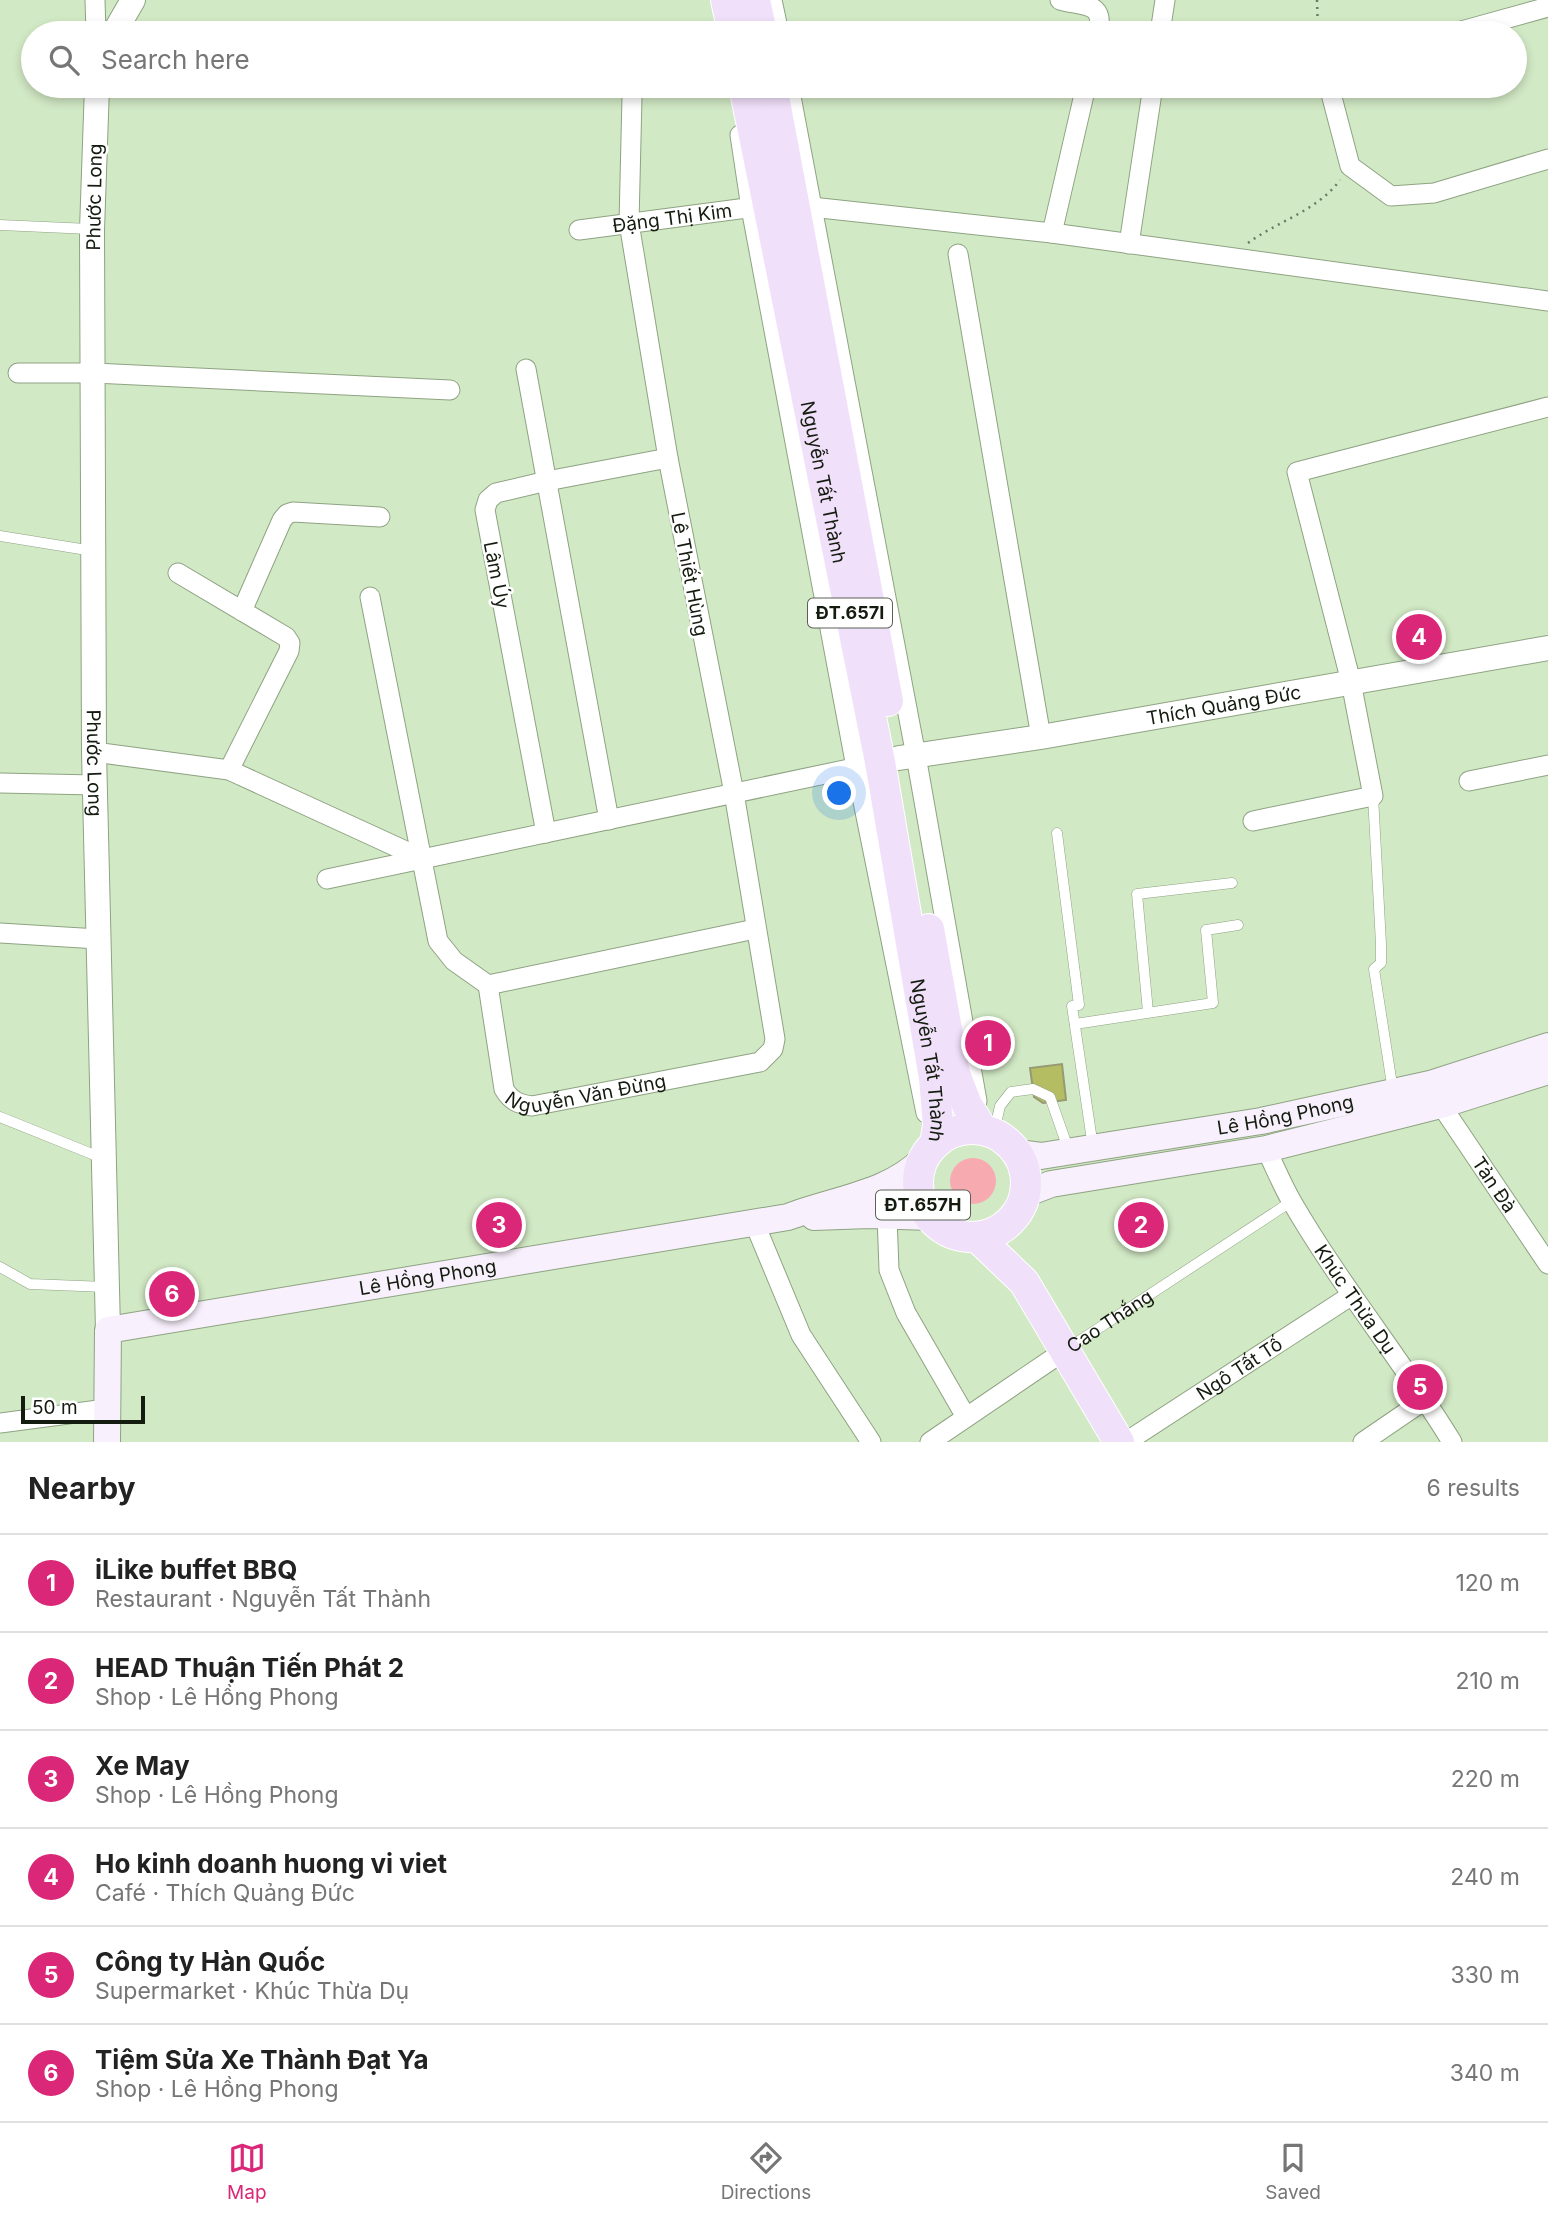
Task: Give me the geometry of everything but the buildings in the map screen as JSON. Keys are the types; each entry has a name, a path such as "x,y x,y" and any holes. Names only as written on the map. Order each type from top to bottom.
{"main road":[{"path":"726,0 730,21"},
{"path":"755,0 759,21"},
{"name":"Nguyễn Tất Thành","path":"748,98 782,206"},
{"name":"Nguyễn Tất Thành","path":"773,98 782,206 888,761 955,1074 967,1105 988,1131"},
{"name":"Nguyễn Tất Thành","path":"888,761 938,1125 929,1151"},
{"name":"Lê Hồng Phong","path":"1018,1153 1041,1156 1261,1121 1430,1084 1548,1046"},
{"name":"Lê Hồng Phong","path":"1025,1194 1051,1184 1266,1149 1441,1105 1548,1071"},
{"path":"1261,1121 1266,1149"},
{"name":"ĐT.657H","path":"988,1131 965,1129 949,1134 929,1151 919,1173 918,1188 922,1204 930,1217 951,1233 976,1237 1001,1229 1011,1221"},
{"path":"988,1131 1008,1142 1018,1153 1024,1166 1027,1180 1025,1194 1011,1221 1024,1282"},
{"name":"Lê Hồng Phong","path":"108,1331 788,1216 881,1187 901,1178 929,1151"},
{"name":"Lê Hồng Phong","path":"788,1216 930,1217"},
{"path":"976,1237 1024,1282 1119,1442"},
{"name":"Phước Long","path":"107,1442 108,1331"}],"street":[{"path":"95,0 96,21"},
{"path":"121,21 133,0"},
{"path":"714,0 718,21"},
{"path":"772,0 776,21"},
{"path":"1060,0 1095,9 1100,13 1101,21"},
{"path":"1162,21 1165,0"},
{"path":"1497,21 1548,7"},
{"name":"Phước Long","path":"97,98 92,230 94,752 108,1331"},
{"name":"Lê Thiết Hùng","path":"632,98 629,223 667,458 734,793 775,1039 773,1049"},
{"name":"Nguyễn Tất Thành","path":"735,98 782,206 888,761"},
{"name":"Nguyễn Tất Thành","path":"782,206 788,98"},
{"path":"1052,233 1083,98"},
{"path":"1129,244 1151,98"},
{"path":"1332,98 1350,166 1391,196 1434,193 1548,159"},
{"name":"Đặng Thị Kim","path":"579,230 782,206 1052,233 1548,301"},
{"path":"958,254 1041,737"},
{"path":"526,369 609,820"},
{"path":"18,373 94,373 450,390"},
{"path":"1253,821 1373,796 1351,682 1297,472 1548,407"},
{"name":"Lâm Úy","path":"546,833 485,510 488,500 496,493 547,481 667,458"},
{"path":"242,611 287,514 293,512 380,517"},
{"path":"178,573 286,637 290,643 289,651 229,770"},
{"path":"370,597 438,941 454,961 488,985 755,929"},
{"name":"Thích Quảng Đức","path":"888,761 1041,737 1548,648"},
{"path":"94,752 229,770 423,859"},
{"path":"327,879 888,761"},
{"path":"1469,781 1548,765"},
{"path":"0,783 95,785"},
{"path":"0,933 98,939"},
{"name":"Nguyễn Văn Đừng","path":"488,985 504,1089 510,1099 520,1104 532,1106 760,1062 773,1049"},
{"name":"Tản Đà","path":"1441,1105 1548,1264"},
{"name":"Khúc Thừa Dụ","path":"1266,1149 1292,1201 1352,1295 1426,1399 1452,1442"},
{"path":"887,1215 889,1270 906,1313 966,1417"},
{"path":"754,1222 802,1335 871,1442"},
{"name":"Ngô Tất Tố","path":"1126,1442 1352,1295"},
{"name":"Cao Thắng","path":"930,1442 1064,1351"},
{"path":"1363,1442 1426,1399"},
{"path":"0,1423 106,1409"}],"lane":[{"path":"0,225 92,230"},
{"path":"0,536 93,552"},
{"path":"1373,796 1381,944 1381,963 1374,970 1393,1092"},
{"path":"1057,833 1079,1005 1072,1006 1081,1149"},
{"path":"1148,1012 1137,894 1232,883"},
{"path":"1074,1024 1213,1003 1206,930 1238,925"},
{"path":"988,1131 1000,1105 1011,1092 1033,1089 1049,1097 1081,1149"},
{"path":"0,1117 102,1158"},
{"name":"Cao Thắng","path":"1064,1351 1292,1201"},
{"path":"0,1268 30,1284 106,1287"}],"path":[{"path":"1317,0 1318,21"},
{"path":"1228,257 1265,230 1302,212 1331,192 1350,166"}],"shaded area":[{"path":"973,1158 989,1165 996,1181 989,1197 973,1204 957,1197 950,1181 957,1165"}],"place":[{"name":"Ho kinh doanh huong vi viet","path":"1419,637"},
{"name":"iLike buffet BBQ","path":"988,1043"},
{"name":"Xe May","path":"499,1225"},
{"name":"HEAD Thuận Tiến Phát 2","path":"1141,1225"},
{"name":"Tiệm Sửa Xe Thành Đạt Ya","path":"172,1294"},
{"name":"Công ty Hàn Quốc","path":"1420,1387"}]}
